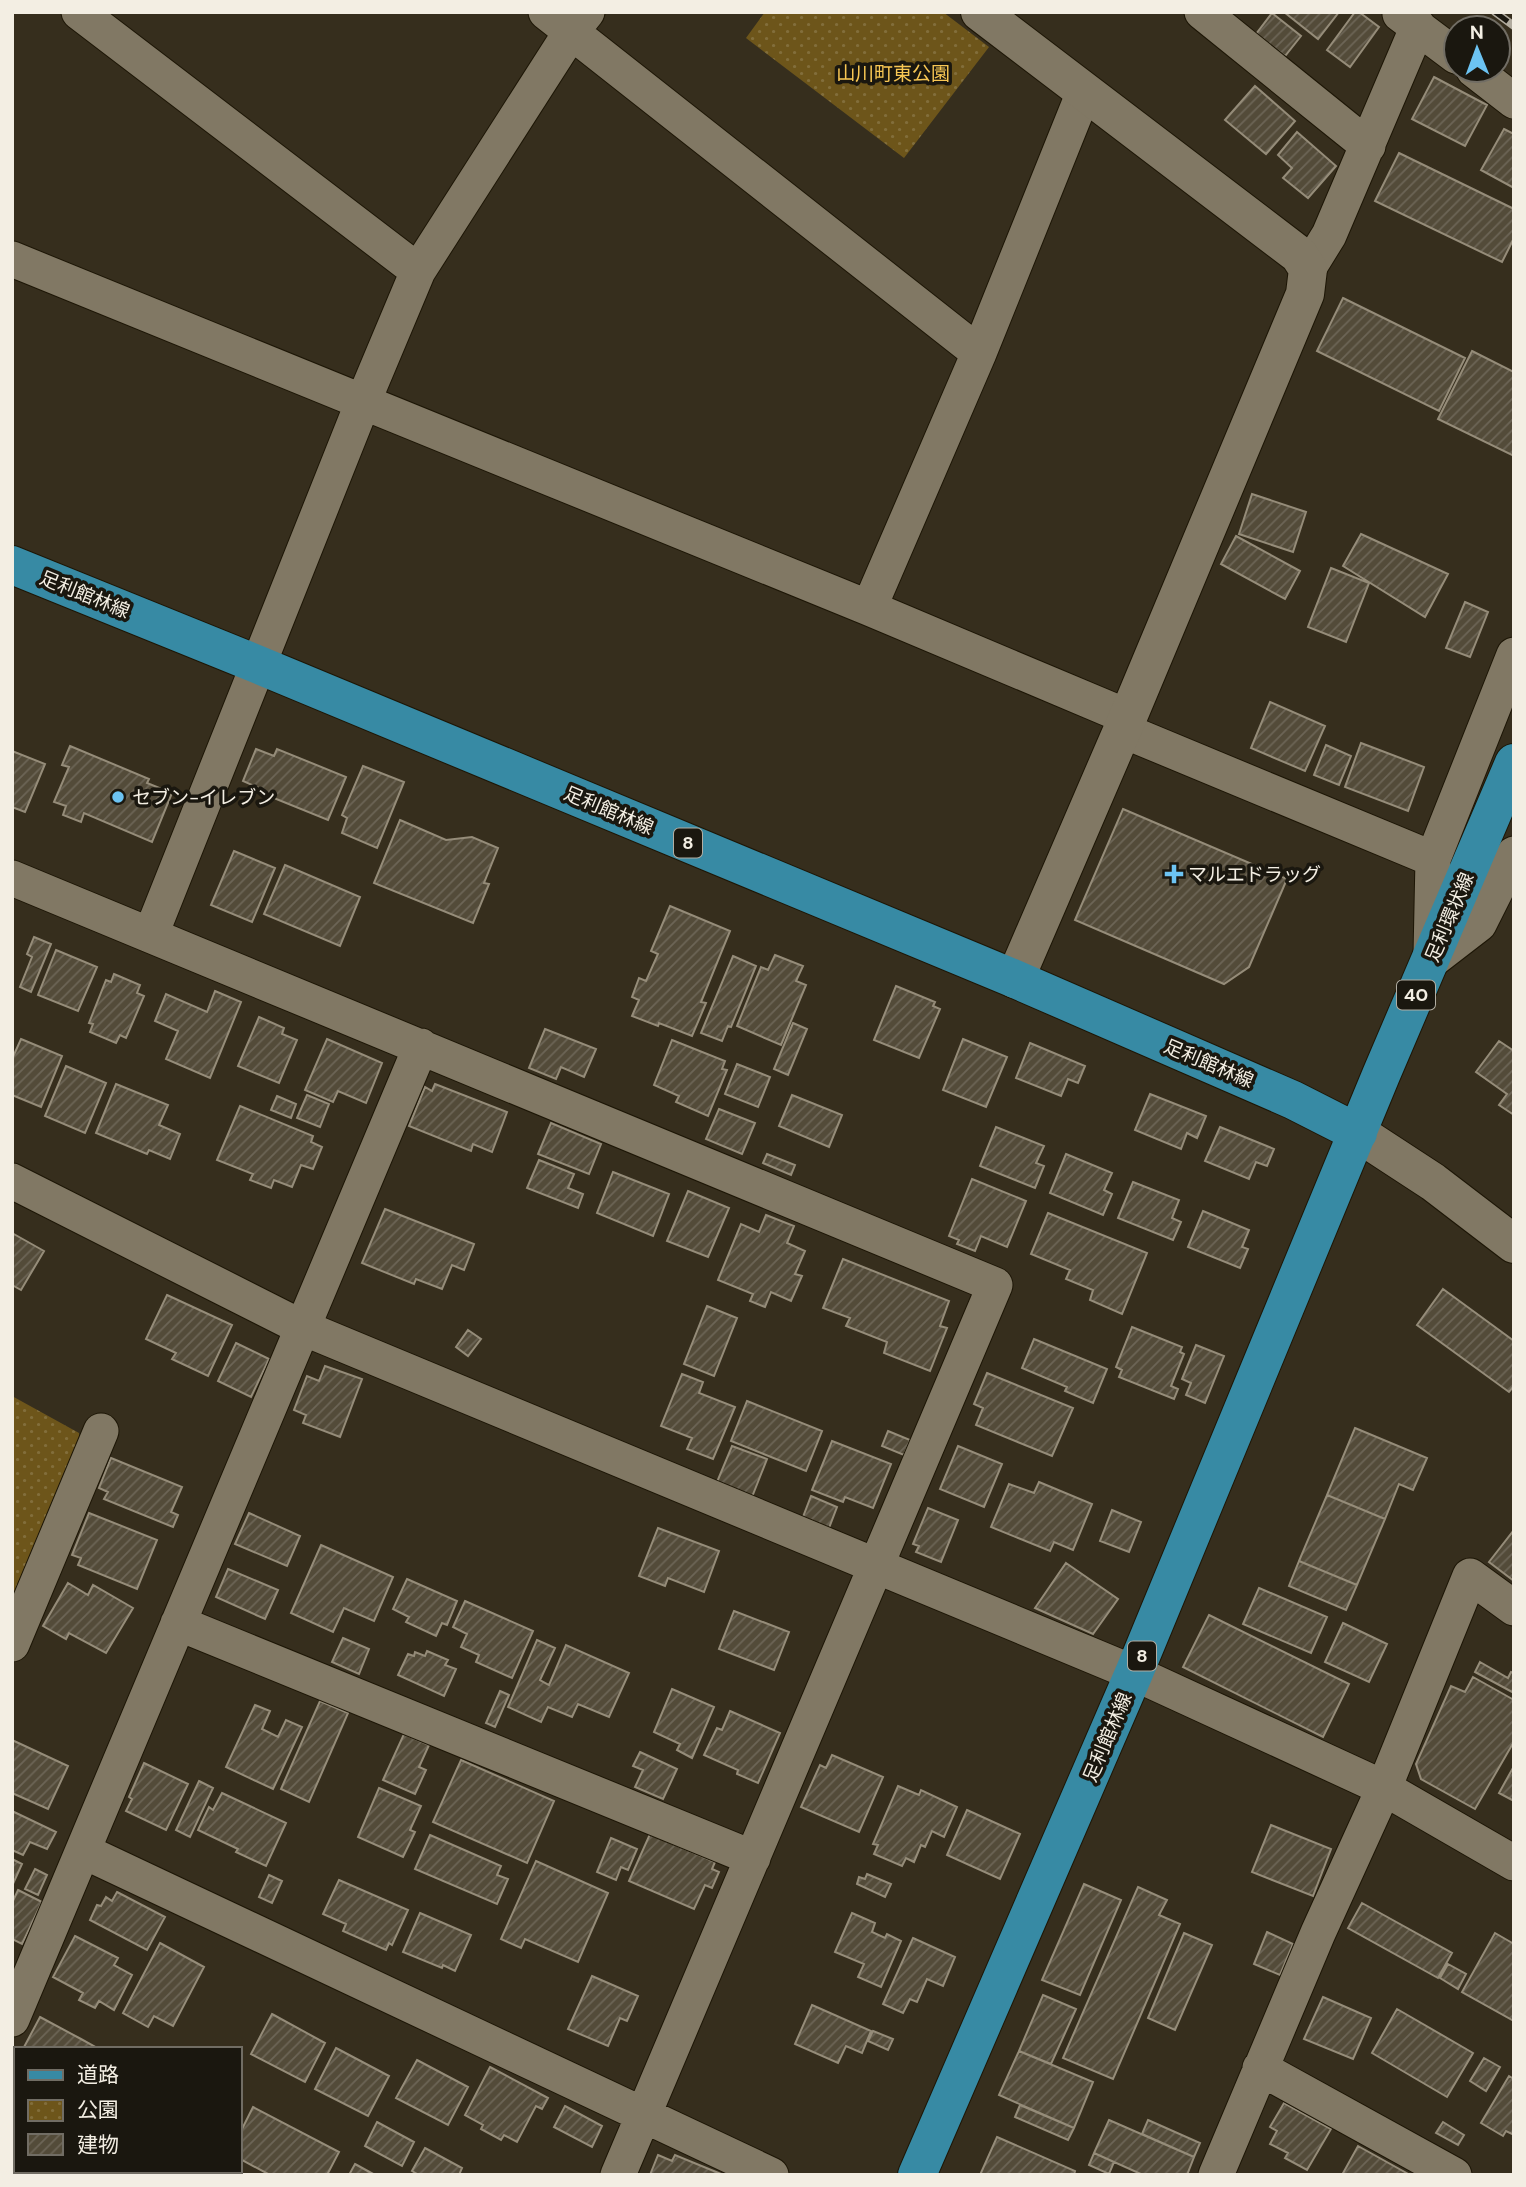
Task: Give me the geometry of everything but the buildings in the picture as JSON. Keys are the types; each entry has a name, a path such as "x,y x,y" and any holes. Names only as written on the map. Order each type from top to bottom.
{"main road":[{"name":"足利館林線","path":"12,565 260,665 1015,979 1293,1100 1358,1133 1135,1673 917,2175"},
{"name":"足利環状線","path":"1358,1133 1514,763"}],"street":[{"path":"79,12 418,271"},
{"path":"980,12 1300,255 1308,269"},
{"path":"1202,12 1368,146"},
{"path":"151,934 418,271 568,19 979,353"},
{"path":"1015,979 1305,294 1308,269 1329,235 1368,146 1408,19 1442,45"},
{"path":"1492,84 1514,101"},
{"path":"869,608 979,353 1084,92"},
{"path":"12,259 869,608 1433,859"},
{"path":"1431,961 1433,859 1514,656"},
{"path":"1431,961 1479,925 1514,854"},
{"path":"12,878 995,1285 618,2175"},
{"path":"12,2019 421,1046"},
{"path":"1358,1133 1433,1182 1514,1244"},
{"path":"12,1181 301,1327 1135,1673 1384,1788 1514,1863"},
{"path":"12,1644 101,1431"},
{"path":"1216,2175 1318,1933 1384,1788 1470,1576 1514,1608"},
{"path":"178,1623 753,1858"},
{"path":"83,1851 771,2175"},
{"path":"1261,2068 1454,2175"}],"green space":[{"name":"山川町東公園","path":"765,12 943,12 989,47 904,158 746,38"},
{"path":"12,1396 79,1433 80,1443 12,1604"}],"railway":[{"path":"1495,12 1514,26"}],"place":[{"name":"セブン-イレブン","path":"118,797"},
{"name":"マルエドラッグ","path":"1174,874"}]}
